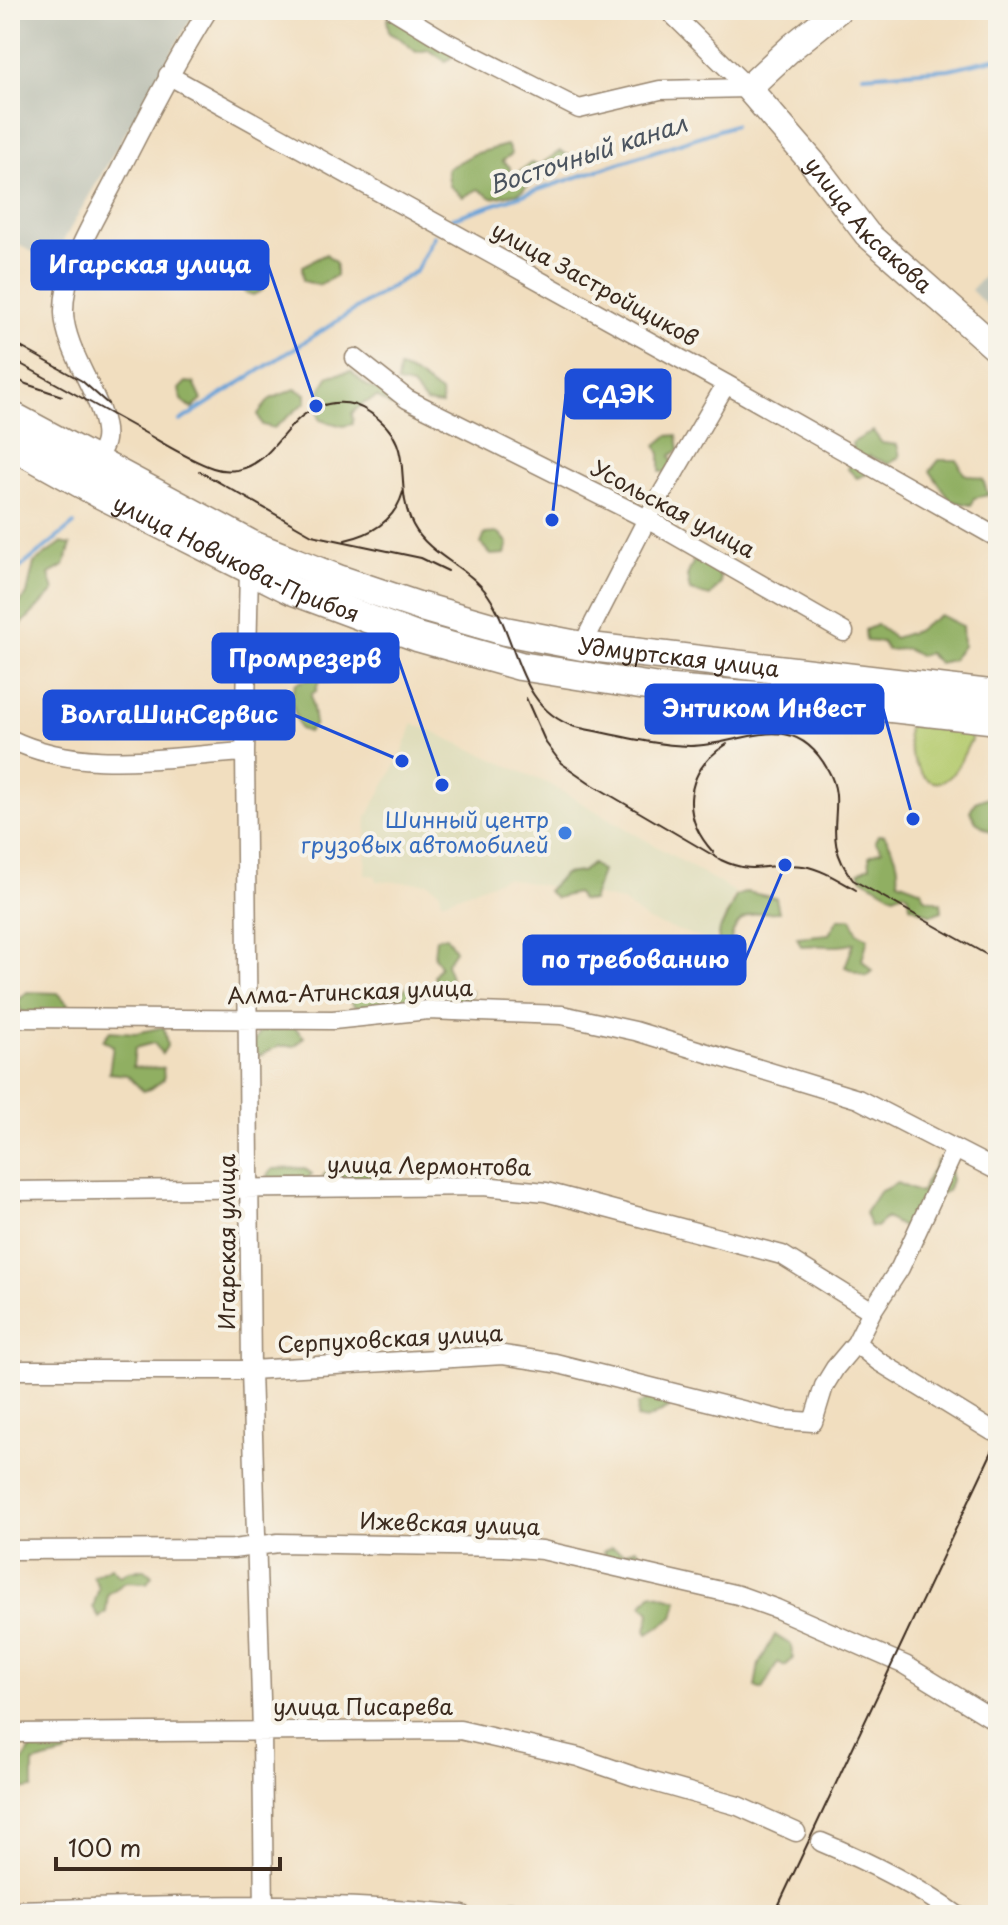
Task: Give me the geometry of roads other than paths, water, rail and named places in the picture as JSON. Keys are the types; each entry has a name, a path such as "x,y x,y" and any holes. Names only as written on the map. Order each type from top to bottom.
{"main road":[{"name":"улица Новикова-Прибоя","path":"10,415 252,545 351,584 505,631"},
{"name":"улица Новикова-Прибоя","path":"10,444 100,494 291,590 417,637 520,666"},
{"name":"Удмуртская улица","path":"505,631 582,646 998,695"},
{"name":"Удмуртская улица","path":"520,666 659,688 847,703 998,720"}],"street":[{"path":"95,463 105,443 105,426 85,375 71,351 64,314 67,284 86,237 168,75 208,10"},
{"path":"394,10 445,41 579,109 660,90 748,88 838,10"},
{"path":"668,10 748,88"},
{"name":"улица Застройщиков","path":"168,75 998,538"},
{"name":"улица Аксакова","path":"748,88 812,162 867,234 998,350"},
{"name":"Усольская улица","path":"355,358 407,399 647,519 844,632"},
{"path":"582,646 647,519 726,384"},
{"name":"Игарская улица","path":"249,569 245,752 251,1370 264,1910"},
{"path":"13,745 56,755 135,762 245,752"},
{"name":"Алма-Атинская улица","path":"10,1018 333,1020 428,1010 562,1015 635,1031 858,1099 998,1171"},
{"path":"955,1149 900,1268 856,1343 878,1361 992,1431"},
{"name":"улица Лермонтова","path":"10,1191 483,1186 546,1192 782,1255 872,1311"},
{"name":"Серпуховская улица","path":"10,1370 251,1370 503,1355 555,1363 782,1420 813,1422 824,1386 856,1343"},
{"name":"Ижевская улица","path":"10,1550 233,1549 308,1543 542,1550 723,1592 777,1609 905,1665 998,1722"},
{"name":"улица Писарева","path":"10,1733 460,1730 578,1757 738,1806 796,1832"},
{"path":"821,1842 862,1859 932,1897 957,1915"},
{"path":"10,1910 427,1911 463,1915"}],"waterway":[{"name":"Восточный канал","path":"863,75 949,69 998,58"},
{"name":"Восточный канал","path":"453,218 734,125"},
{"name":"Восточный канал","path":"180,421 416,271 434,236"},
{"name":"Восточный канал","path":"10,576 74,524"}],"tram line":[{"path":"10,341 82,381 108,404"},
{"path":"10,358 184,455 222,470 237,470 262,458 301,417 313,409 338,403 364,409 385,425 400,451 404,494 413,525 429,545 470,576 488,595 521,670 541,704 575,727 676,745 710,744 765,734 782,734 799,739 814,750 834,784 837,849 842,864 853,880 998,961"},
{"path":"10,375 62,396"},
{"path":"199,471 312,535 421,558 448,571"},
{"path":"345,540 365,534 382,524 389,518 403,492"},
{"path":"526,698 546,743 561,763 721,860 754,868 791,865 810,868 856,890"},
{"path":"713,852 695,823 691,808 692,794 702,767 727,744"},
{"path":"774,1915 998,1439"}],"place":[{"name":"Игарская улица","path":"316,406"},
{"name":"СДЭК","path":"552,520"},
{"name":"ВолгаШинСервис","path":"402,761"},
{"name":"Промрезерв","path":"442,785"},
{"name":"Энтиком Инвест","path":"913,819"},
{"name":"Шинный центр грузовых автомобилей","path":"565,833"},
{"name":"по требованию","path":"785,865"}]}
